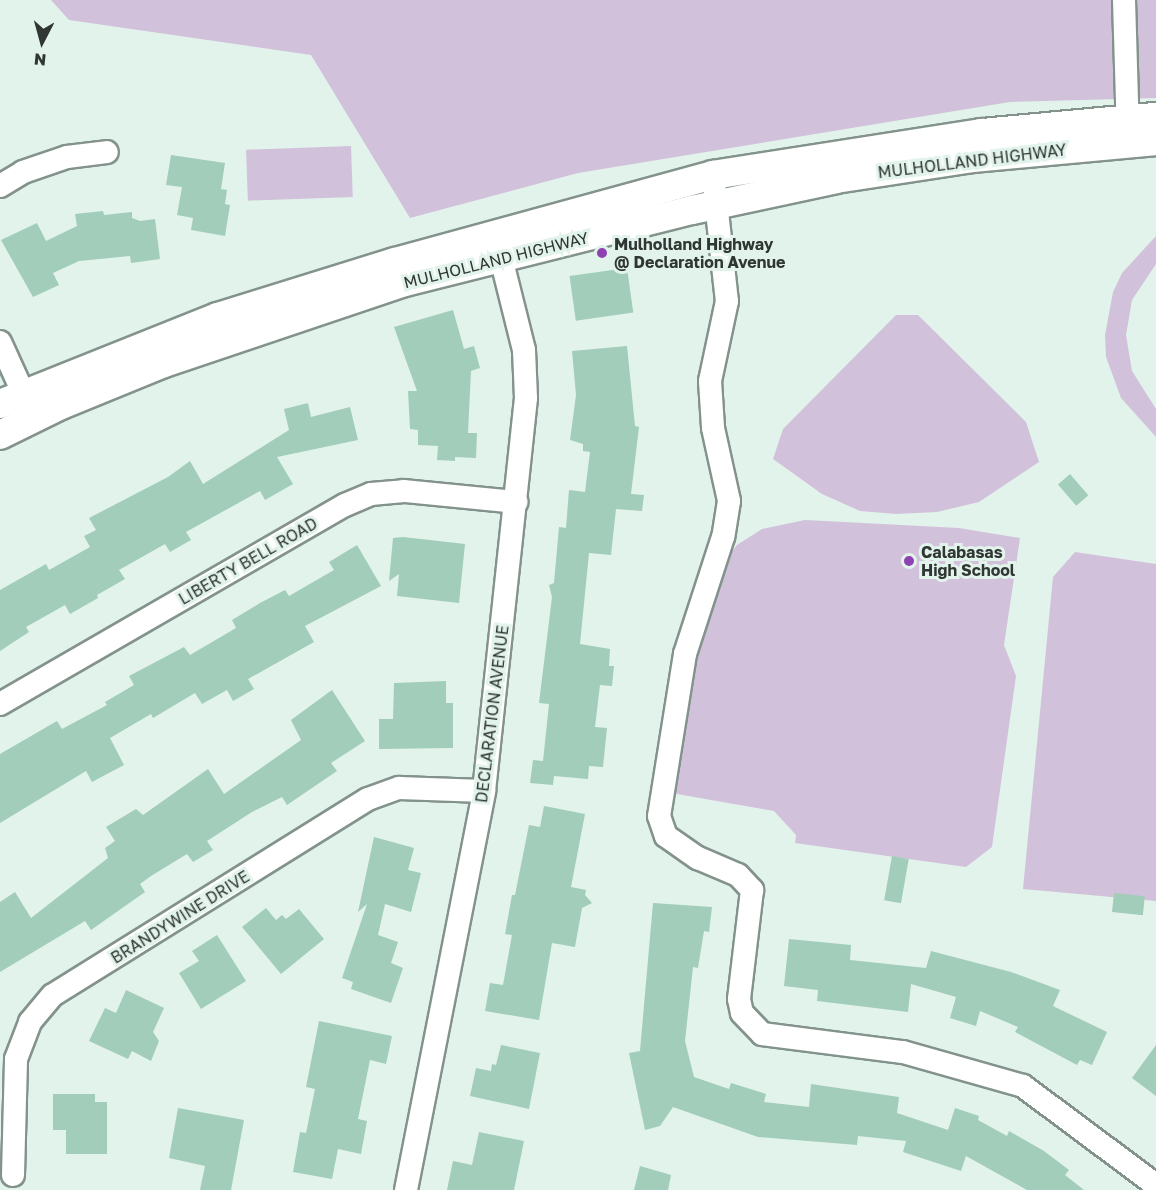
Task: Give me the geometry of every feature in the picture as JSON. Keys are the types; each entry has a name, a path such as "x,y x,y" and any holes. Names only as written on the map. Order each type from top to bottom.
{"main road":[{"name":"MULHOLLAND HIGHWAY","path":"0,435 19,404 218,317 395,262 498,247 718,205 836,179 1137,134 1156,117"},
{"name":"MULHOLLAND HIGHWAY","path":"498,247 713,175 970,135 1137,134"}],"street":[{"path":"1124,0 1137,134"},
{"path":"0,186 23,172 67,157 107,152"},
{"path":"713,175 727,301 710,381 713,428 729,501 723,537 685,654 659,816 666,836 698,858 738,875 752,890 739,999 742,1013 762,1034 903,1052 1023,1086 1156,1185"},
{"name":"DECLARATION AVENUE","path":"406,1190 484,791 516,502 526,398 524,350 498,247"},
{"path":"0,342 19,404"},
{"name":"LIBERTY BELL ROAD","path":"0,704 345,505 371,494 404,490 516,502"},
{"name":"BRANDYWINE DRIVE","path":"13,1175 16,1059 30,1022 53,996 368,799 399,788 484,791"}],"shaded area":[{"path":"51,0 1156,0 1156,98 1010,102 578,173 410,218 311,55 69,20"},
{"path":"351,146 353,197 248,201 246,150"},
{"path":"1156,236 1156,264 1132,300 1126,335 1132,371 1156,409 1156,437 1121,398 1106,357 1105,335 1113,292 1122,273"},
{"path":"896,315 918,315 1026,422 1039,462 979,502 937,512 896,514 860,511 822,494 773,459 783,429"},
{"path":"805,520 959,528 1020,538 1004,645 1016,676 992,847 966,867 795,843 796,835 774,811 671,793 687,701 719,568 737,545 762,529"},
{"path":"1075,552 1156,564 1156,901 1023,889 1053,577"}],"building":[{"path":"171,155 225,163 221,189 227,190 225,204 230,205 225,236 191,230 193,218 177,215 182,187 166,185"},
{"path":"103,211 104,215 132,212 132,218 140,221 155,219 160,259 131,263 130,256 79,261 53,273 59,285 33,297 1,240 37,223 46,241 77,226 75,214"},
{"path":"627,268 633,313 576,321 570,276"},
{"path":"453,310 464,349 474,346 480,368 471,371 468,433 477,433 476,458 455,457 455,461 437,460 438,446 418,445 418,430 410,429 408,391 417,391 394,327"},
{"path":"627,346 635,426 639,427 631,494 644,495 642,511 616,509 611,555 589,553 580,644 610,649 609,666 614,666 612,686 600,685 595,727 607,728 603,767 589,766 588,779 554,776 553,785 530,783 533,760 543,761 549,704 539,703 552,597 549,585 554,583 559,527 566,528 569,490 585,492 590,452 583,451 583,444 570,440 576,395 572,351"},
{"path":"308,403 311,417 350,407 358,440 277,457 293,484 265,500 260,491 186,532 191,540 170,552 165,544 119,570 125,579 97,595 98,598 70,614 65,605 26,627 29,632 0,651 0,590 46,564 49,570 90,547 84,536 96,530 89,518 168,477 190,461 203,484 289,430 284,409"},
{"path":"1070,474 1088,495 1076,506 1058,484"},
{"path":"403,537 465,544 459,603 397,596 399,574 389,581 393,538"},
{"path":"357,545 381,586 305,626 314,642 248,679 254,689 233,701 227,690 202,704 195,693 153,718 151,714 110,738 124,765 92,782 86,771 0,823 0,754 57,721 62,729 107,705 105,702 134,685 129,676 184,647 190,655 236,628 232,620 260,603 285,590 289,596 334,570 329,562"},
{"path":"446,681 446,703 453,703 453,748 379,749 379,719 393,719 394,683"},
{"path":"332,690 365,741 331,763 337,771 287,805 282,797 252,812 207,841 213,850 193,862 187,854 151,876 140,884 145,892 91,930 85,921 0,972 0,902 15,892 31,918 108,858 105,848 115,841 106,827 136,809 143,815 208,769 224,794 301,740 291,720"},
{"path":"544,806 585,814 571,887 586,890 585,895 592,903 582,908 575,947 552,943 539,1020 485,1011 490,983 503,985 512,935 505,934 512,895 515,895 529,825 540,827"},
{"path":"374,837 414,848 408,870 421,873 411,912 385,904 378,935 398,942 391,963 403,968 391,1003 351,989 353,982 342,978 367,904 358,912"},
{"path":"892,856 909,859 901,903 884,900"},
{"path":"1114,893 1145,896 1143,915 1112,912"},
{"path":"653,903 712,907 709,932 704,931 698,968 693,967 685,1041 694,1077 729,1089 731,1083 766,1094 764,1102 809,1107 811,1084 899,1097 897,1113 948,1130 955,1108 979,1116 978,1120 1007,1136 1009,1131 1044,1151 1069,1170 1065,1175 1084,1190 1027,1190 966,1156 961,1171 903,1152 906,1141 858,1136 857,1145 758,1137 673,1107 660,1126 645,1130 629,1053 640,1051"},
{"path":"266,908 276,920 282,915 286,919 299,909 324,939 281,974 242,927"},
{"path":"217,935 246,981 201,1009 179,973 199,961 192,951"},
{"path":"789,939 851,945 850,960 926,968 931,951 1011,972 1060,990 1053,1006 1107,1032 1092,1065 1080,1060 1077,1065 1015,1032 1018,1027 980,1011 976,1026 950,1018 956,997 911,984 908,1012 817,1001 818,990 784,986"},
{"path":"126,990 164,1008 153,1032 159,1041 151,1061 132,1051 128,1059 89,1041 105,1008 116,1013"},
{"path":"319,1021 392,1036 386,1064 370,1060 358,1119 367,1121 361,1154 338,1149 332,1179 293,1172 300,1132 306,1133 315,1089 306,1087"},
{"path":"501,1045 540,1053 529,1109 470,1096 476,1068 491,1071 492,1064 496,1065"},
{"path":"1156,1045 1156,1096 1132,1078"},
{"path":"53,1094 95,1094 95,1102 107,1102 107,1154 66,1154 66,1130 53,1130"},
{"path":"178,1108 244,1120 231,1190 200,1190 205,1166 169,1158"},
{"path":"479,1132 524,1141 514,1190 447,1190 453,1161 472,1165"},
{"path":"640,1166 671,1175 668,1190 634,1190"}],"place":[{"name":"Mulholland Highway @ Declaration Avenue","path":"602,253"},
{"name":"Calabasas High School","path":"909,561"}]}
